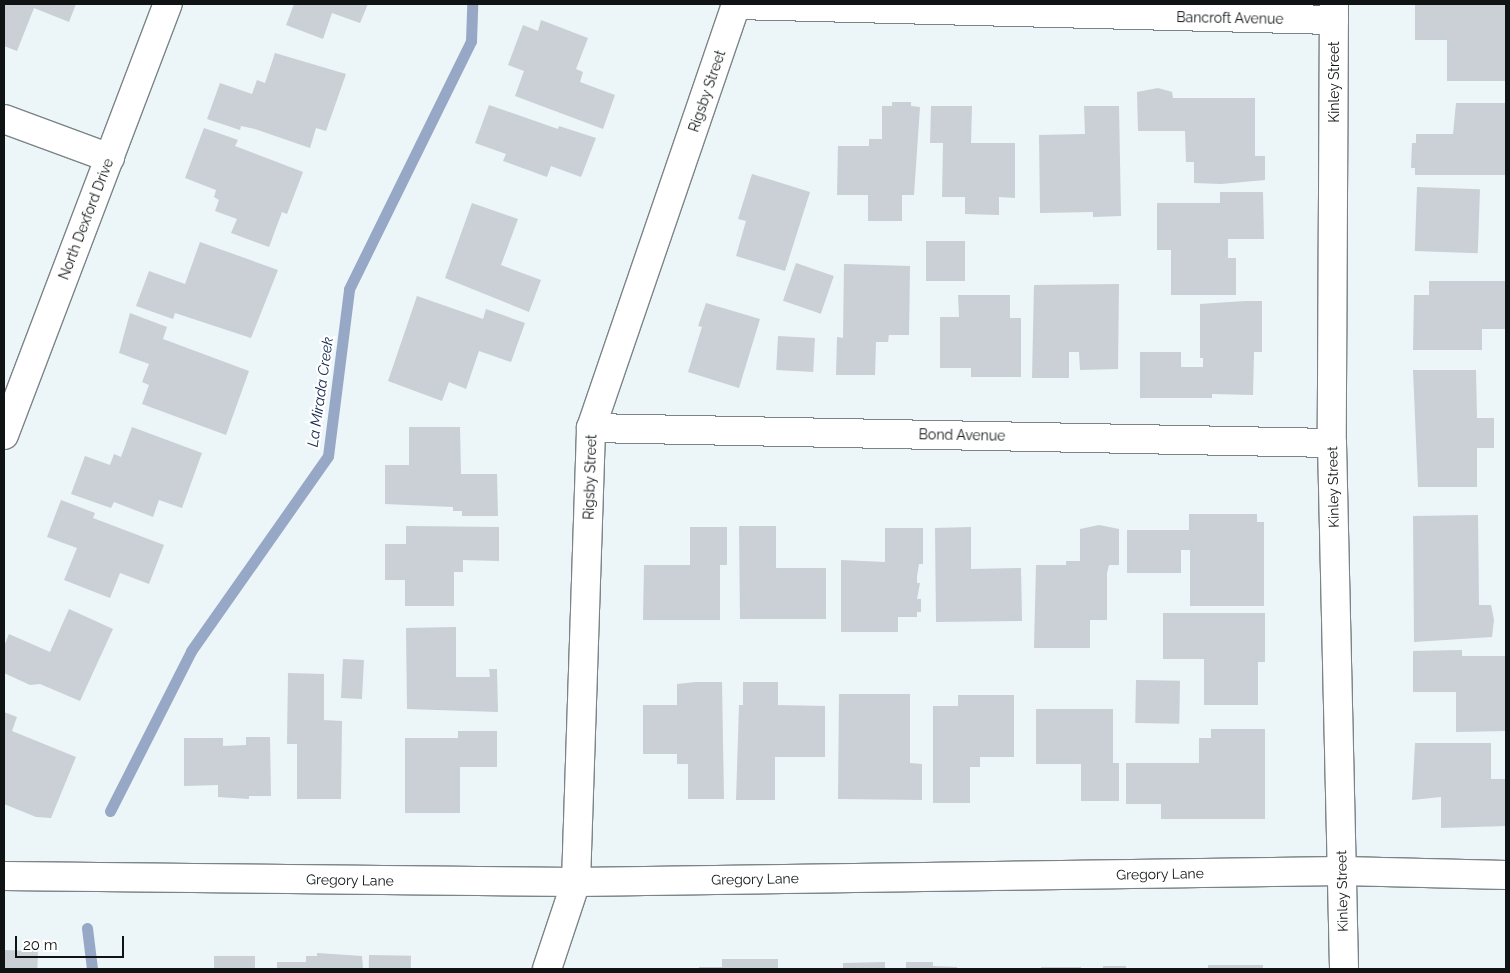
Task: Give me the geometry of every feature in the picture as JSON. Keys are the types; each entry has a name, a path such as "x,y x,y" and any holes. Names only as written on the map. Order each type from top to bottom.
{"street":[{"name":"North Dexford Drive","path":"4,435 168,4"},
{"name":"Bancroft Avenue","path":"736,4 1334,12"},
{"name":"Rigsby Street","path":"547,969 576,882 592,428 736,4"},
{"name":"Kinley Street","path":"1334,12 1332,443 1344,969"},
{"path":"4,119 110,158"},
{"name":"Bond Avenue","path":"592,428 1332,443"},
{"name":"Gregory Lane","path":"4,876 576,882 1342,871 1506,875"}],"building":[{"path":"4,4 76,4 69,22 34,8 17,51 4,46"},
{"path":"294,4 368,4 360,23 332,13 323,39 286,25"},
{"path":"1415,4 1506,4 1506,81 1447,81 1447,40 1415,40"},
{"path":"541,20 588,38 576,69 583,72 580,82 615,95 603,129 515,96 524,71 508,65 523,25 538,31"},
{"path":"275,53 346,74 326,131 316,128 310,148 255,129 241,126 240,130 207,119 220,83 252,94 257,80 265,83"},
{"path":"1158,88 1172,92 1173,98 1255,98 1255,156 1265,156 1265,180 1221,184 1194,183 1194,162 1186,162 1185,131 1138,131 1137,92"},
{"path":"892,102 911,102 911,106 920,107 914,195 902,195 902,221 868,221 868,195 837,195 838,146 869,146 869,139 882,139 882,106 892,106"},
{"path":"1456,103 1506,103 1506,175 1415,175 1415,168 1411,168 1412,143 1416,143 1416,134 1453,134"},
{"path":"489,105 558,129 559,126 596,138 581,177 551,166 547,177 503,161 506,154 475,143"},
{"path":"931,106 972,106 971,143 1015,143 1015,198 999,197 999,215 965,214 965,197 942,197 943,143 930,143"},
{"path":"1084,106 1119,106 1121,216 1093,217 1093,212 1040,213 1039,135 1085,134"},
{"path":"204,128 238,140 235,146 303,172 287,214 282,212 269,247 231,233 237,219 215,211 219,200 214,197 216,190 185,178"},
{"path":"752,174 810,192 785,271 736,256 746,221 738,219"},
{"path":"1417,187 1480,189 1478,253 1415,251"},
{"path":"1220,192 1263,192 1264,239 1228,239 1228,258 1236,258 1236,295 1171,295 1171,250 1157,250 1157,203 1220,203"},
{"path":"472,203 518,219 501,265 541,280 529,312 445,278"},
{"path":"926,241 965,241 965,281 926,281"},
{"path":"200,242 278,270 251,338 175,313 173,319 136,306 149,271 185,284"},
{"path":"796,263 834,276 821,314 783,301"},
{"path":"844,264 910,266 909,335 889,335 888,342 876,342 875,375 836,375 837,337 843,338"},
{"path":"1429,281 1506,281 1506,329 1482,329 1482,350 1413,350 1414,295 1429,295"},
{"path":"1119,284 1118,369 1080,370 1079,352 1069,352 1069,378 1032,378 1034,285"},
{"path":"958,295 1010,295 1010,318 1021,318 1021,377 971,377 971,368 940,368 940,317 959,317"},
{"path":"417,296 483,319 486,309 525,323 511,362 479,351 466,389 449,382 442,401 388,381"},
{"path":"1262,301 1262,352 1254,352 1253,395 1212,394 1212,398 1140,398 1140,352 1181,352 1181,367 1203,367 1203,358 1200,358 1200,304"},
{"path":"706,303 760,319 739,388 688,372 702,327 698,326"},
{"path":"130,313 167,327 163,339 249,371 226,435 142,404 149,385 142,382 149,364 119,353"},
{"path":"778,336 815,338 813,372 776,370"},
{"path":"1413,370 1476,370 1477,418 1494,418 1494,448 1477,448 1477,487 1418,487"},
{"path":"132,427 202,453 182,508 159,500 153,517 114,502 111,508 71,494 85,456 110,465 114,454 121,457"},
{"path":"409,427 460,427 461,474 497,474 498,516 462,516 462,511 453,511 453,507 385,504 385,465 409,465"},
{"path":"61,500 95,513 93,518 164,545 149,584 120,573 110,598 64,580 77,548 47,537"},
{"path":"1189,514 1257,514 1257,522 1264,522 1264,606 1190,606 1190,550 1181,550 1181,573 1127,573 1127,530 1189,530"},
{"path":"1478,515 1479,605 1491,605 1494,620 1492,637 1414,642 1413,516"},
{"path":"1099,525 1119,529 1119,565 1109,565 1107,573 1107,620 1090,620 1090,648 1034,648 1036,565 1066,565 1066,561 1080,561 1080,529"},
{"path":"406,526 499,527 499,561 463,560 463,572 454,572 454,606 405,606 405,580 385,580 385,544 406,544"},
{"path":"739,526 776,526 776,568 826,568 826,619 740,619"},
{"path":"690,527 727,527 727,565 720,565 720,620 643,620 644,565 690,565"},
{"path":"971,527 971,569 1021,568 1022,621 936,622 935,528"},
{"path":"885,528 923,528 923,564 919,564 917,576 917,583 920,583 917,599 921,599 921,612 917,612 917,617 898,617 898,632 841,632 841,560 885,562"},
{"path":"69,609 113,629 80,701 40,684 30,685 4,673 4,646 9,634 50,652"},
{"path":"1163,613 1265,613 1265,662 1258,662 1258,705 1204,705 1204,659 1163,659"},
{"path":"456,627 456,677 490,677 489,669 497,669 498,712 407,709 406,628"},
{"path":"1462,650 1462,656 1506,656 1506,731 1456,732 1456,692 1413,692 1413,651"},
{"path":"343,659 364,660 362,699 341,698"},
{"path":"288,673 324,674 324,720 342,721 341,799 297,799 297,744 287,744"},
{"path":"1136,680 1180,681 1179,724 1135,723"},
{"path":"722,682 724,799 688,799 688,764 677,764 677,754 643,754 643,705 677,705 677,684"},
{"path":"743,682 778,682 778,705 825,706 825,757 775,757 775,800 736,800 739,705 743,705"},
{"path":"839,694 910,694 910,763 922,764 922,800 838,799"},
{"path":"958,695 1014,695 1014,757 980,757 980,767 970,767 970,803 933,803 933,706 958,706"},
{"path":"1036,709 1113,709 1113,763 1119,763 1119,801 1081,801 1081,764 1036,764"},
{"path":"4,712 17,717 12,731 76,757 51,818 36,817 4,804"},
{"path":"1211,729 1265,729 1265,819 1161,819 1161,804 1126,804 1126,763 1199,763 1199,738 1211,738"},
{"path":"458,731 497,731 497,767 460,767 460,813 405,813 405,738 458,738"},
{"path":"246,737 270,737 271,796 249,796 249,799 218,797 218,785 184,786 184,738 223,738 223,746 246,745"},
{"path":"1415,743 1491,743 1491,779 1506,779 1506,826 1441,828 1441,797 1412,800"},
{"path":"4,950 38,951 37,969 4,969"},
{"path":"317,953 362,956 363,969 277,969 277,962 306,962 306,956 317,956"},
{"path":"369,955 411,956 411,969 369,969"},
{"path":"214,956 255,956 255,969 214,969"},
{"path":"722,959 778,959 778,969 699,969 699,967 722,967"},
{"path":"885,962 885,969 843,969 843,963"},
{"path":"906,962 933,962 933,966 957,967 957,969 906,969"},
{"path":"1208,965 1263,965 1263,969 1208,969"},
{"path":"1103,966 1126,966 1126,969 1103,969"},
{"path":"1041,967 1081,967 1081,969 1041,969"}],"waterway":[{"name":"La Mirada Creek","path":"110,811 191,651 328,456 349,289 471,41 472,4"},
{"name":"La Mirada Creek","path":"87,928 92,969"}]}
